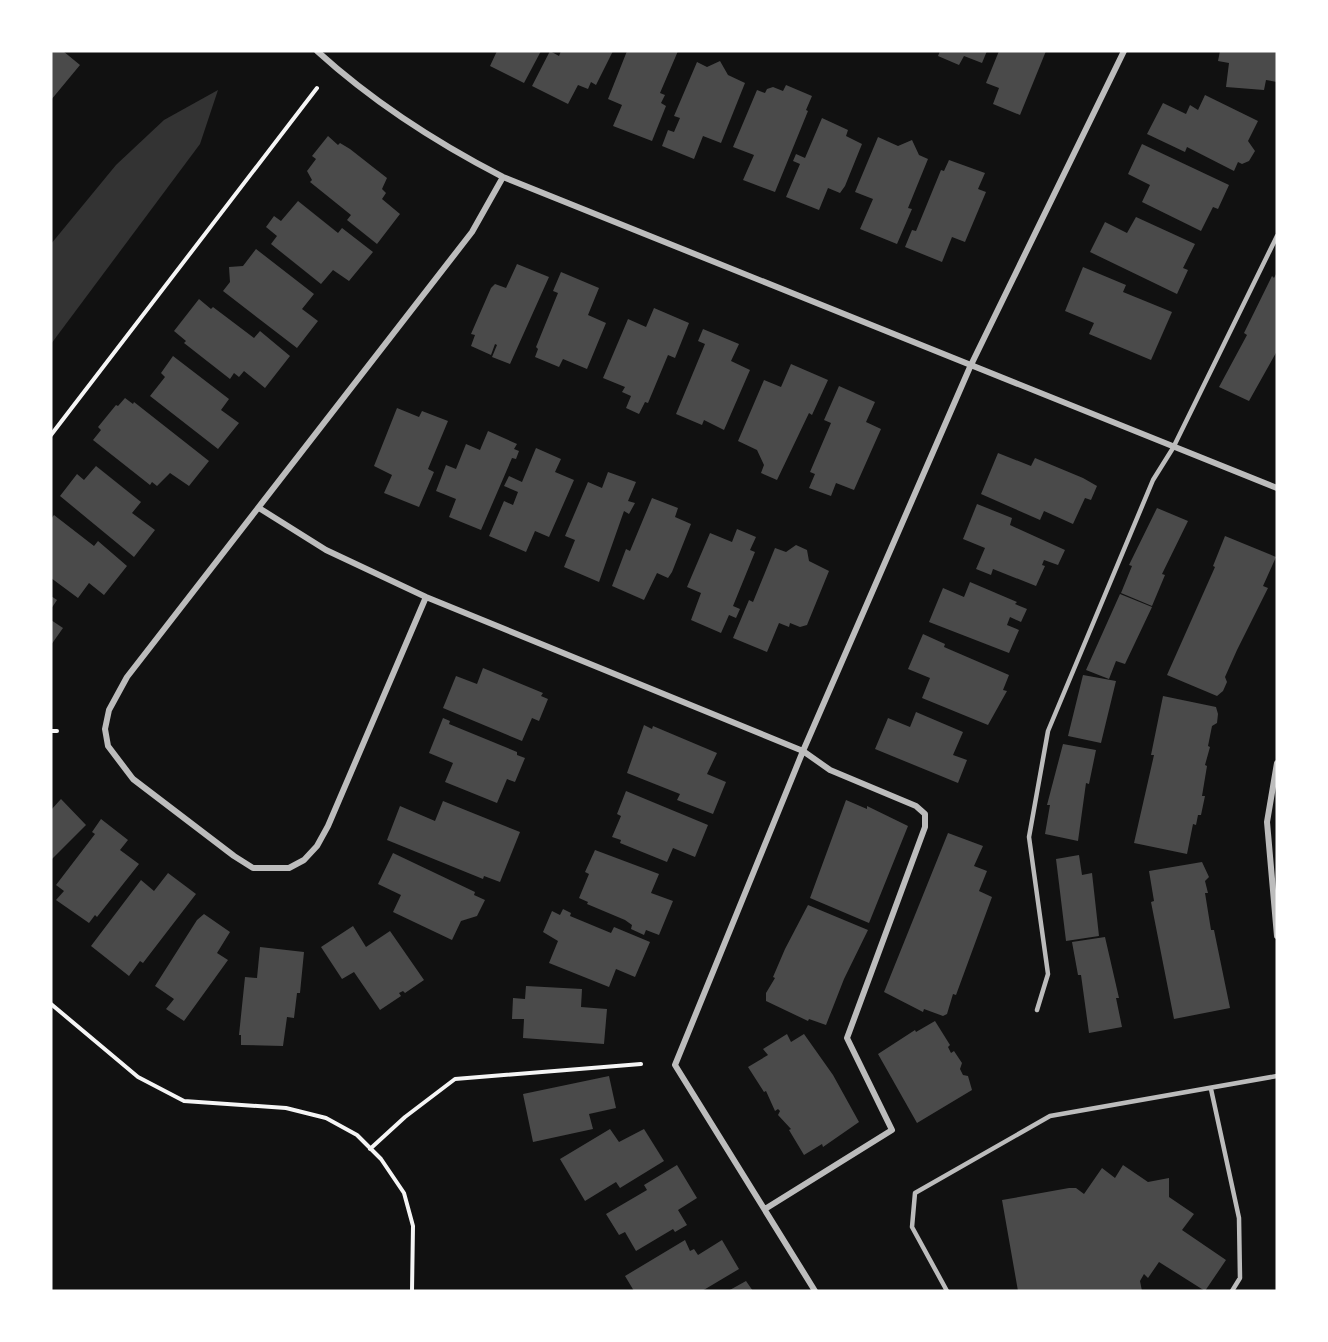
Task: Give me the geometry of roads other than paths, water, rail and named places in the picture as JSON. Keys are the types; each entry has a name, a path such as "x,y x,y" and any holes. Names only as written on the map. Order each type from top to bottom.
{"street":[{"path":"317,51 366,92 462,155 503,177 970,367 1277,488"},
{"path":"815,1291 675,1065 803,751 970,367 1124,51"},
{"path":"426,597 328,826 317,846 304,860 289,868 253,868 133,779 108,746 105,729 109,710 127,677 472,232 503,177"},
{"path":"259,508 326,549 426,597 803,751 830,770 916,806 926,814 925,827 847,1038 892,1130 765,1209"},
{"path":"1277,763 1267,822 1277,936"}],"lane":[{"path":"1036,1010 1048,974 1029,837 1048,731 1153,480 1173,448 1277,236"},
{"path":"947,1291 912,1227 915,1193 1050,1116 1277,1076"},
{"path":"1211,1089 1239,1218 1240,1278 1232,1291"}]}
